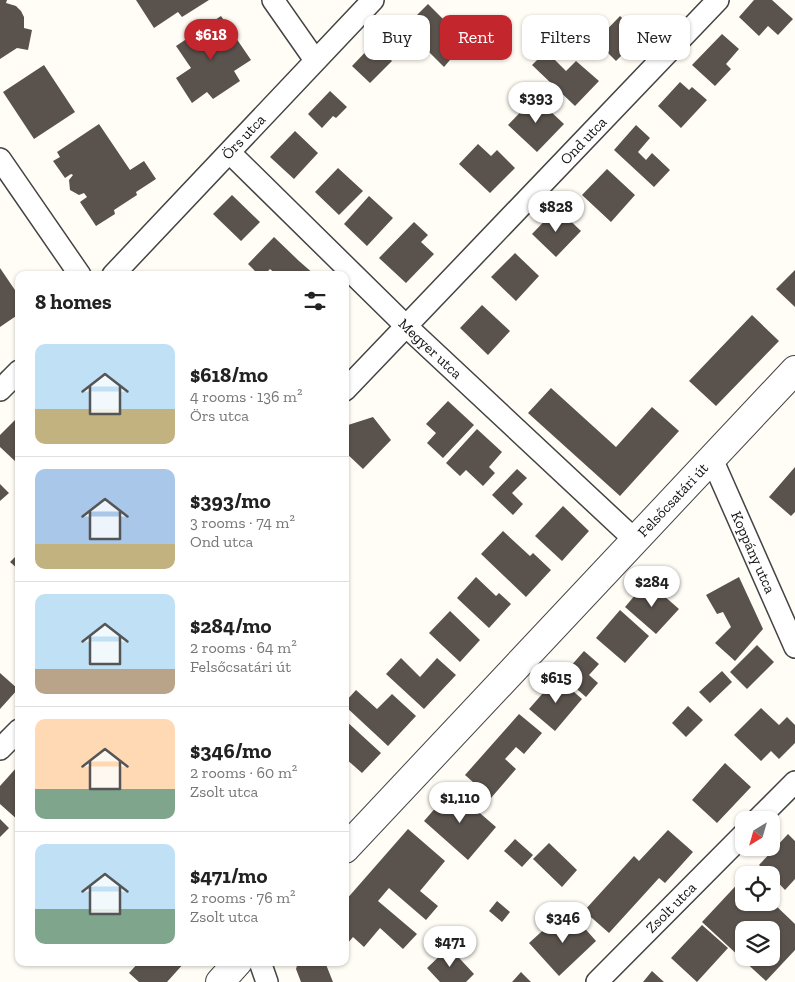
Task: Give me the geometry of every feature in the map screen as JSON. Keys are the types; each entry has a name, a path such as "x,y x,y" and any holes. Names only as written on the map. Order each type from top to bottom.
{"street":[{"path":"273,0 315,60"},
{"name":"Örs utca","path":"117,271 373,0"},
{"name":"Ond utca","path":"349,386 718,0"},
{"name":"Megyer utca","path":"230,153 406,326 635,540"},
{"path":"0,159 77,271"},
{"name":"Felsőcsatári út","path":"349,845 795,370"},
{"path":"0,390 15,375"},
{"name":"Koppány utca","path":"712,459 795,647"},
{"path":"0,749 15,734"},
{"path":"766,811 795,782"},
{"name":"Zsolt utca","path":"597,982 735,843"},
{"path":"220,982 234,966"},
{"path":"261,966 267,982"}],"building":[{"path":"0,0 7,0 6,3 16,6 24,17 24,28 32,30 28,50 17,48 0,59"},
{"path":"136,0 209,0 182,17 178,12 154,28"},
{"path":"754,0 772,0 793,19 778,35 768,26 759,36 739,17"},
{"path":"428,4 440,16 440,60 450,60 444,67 430,53 430,15 417,15"},
{"path":"221,16 251,60 234,71 240,81 213,99 207,92 192,103 176,78 191,68 176,46"},
{"path":"619,17 619,58 616,61 609,54 609,27"},
{"path":"722,34 739,49 726,64 731,69 715,86 692,65"},
{"path":"364,53 364,60 392,61 370,83 352,66"},
{"path":"537,60 555,60 566,71 576,61 599,81 575,106 532,65"},
{"path":"44,65 75,112 34,139 3,92"},
{"path":"680,82 689,90 692,87 707,100 681,128 658,106"},
{"path":"330,91 347,107 336,118 333,116 322,128 308,114"},
{"path":"535,97 564,124 537,152 508,125"},
{"path":"99,124 130,170 144,161 156,179 136,192 137,195 114,210 115,214 96,226 80,202 87,197 84,193 79,195 70,190 69,180 73,175 71,174 65,178 53,161 60,157 57,152"},
{"path":"636,125 650,138 638,152 646,160 652,153 670,170 654,187 614,150"},
{"path":"295,131 318,153 294,179 270,157"},
{"path":"478,144 491,156 497,150 515,168 490,193 459,164"},
{"path":"338,168 363,191 339,215 315,192"},
{"path":"607,169 635,195 611,222 582,195"},
{"path":"232,195 260,222 241,241 213,214"},
{"path":"369,196 393,218 367,246 344,224"},
{"path":"557,208 581,231 556,257 532,234"},
{"path":"414,222 428,235 421,242 434,254 406,283 379,258"},
{"path":"274,237 310,271 272,271 270,269 268,271 255,271 248,264"},
{"path":"515,253 539,276 516,301 491,277"},
{"path":"0,268 15,290 15,317 0,327"},
{"path":"795,270 795,307 776,289"},
{"path":"482,305 510,331 488,355 460,328"},
{"path":"752,315 779,341 716,406 689,381"},
{"path":"551,388 616,447 652,407 679,431 620,496 528,413"},
{"path":"448,401 474,425 443,458 427,443 436,433 426,424"},
{"path":"373,417 391,440 363,469 349,456 349,425"},
{"path":"15,420 15,461 0,447 0,435"},
{"path":"477,429 502,452 489,467 495,473 483,486 466,470 460,476 446,463"},
{"path":"795,467 795,512 791,516 769,497"},
{"path":"517,469 527,478 512,493 523,504 513,515 492,495"},
{"path":"0,484 9,493 0,501"},
{"path":"563,506 589,531 562,561 535,536"},
{"path":"503,531 530,556 533,553 551,570 526,597 481,554"},
{"path":"15,557 15,566 10,562"},
{"path":"476,577 496,596 499,593 511,604 489,628 457,598"},
{"path":"739,577 763,629 735,661 715,643 731,627 723,612 717,614 706,595"},
{"path":"647,581 679,609 656,634 625,607"},
{"path":"620,610 649,636 625,663 596,638"},
{"path":"450,611 480,640 460,662 429,633"},
{"path":"757,645 774,662 747,689 730,672"},
{"path":"584,651 599,664 589,675 598,683 586,697 562,676"},
{"path":"401,658 420,677 437,658 456,675 424,709 386,674"},
{"path":"722,671 732,682 710,703 699,692"},
{"path":"0,673 15,686 15,692 0,709"},
{"path":"557,677 582,699 555,731 529,709"},
{"path":"356,690 377,709 392,694 416,716 388,746 349,710 349,698"},
{"path":"688,706 703,720 686,737 672,723"},
{"path":"761,708 779,725 787,717 795,725 795,743 779,759 771,751 761,761 734,735"},
{"path":"519,714 542,733 524,754 516,747 505,759 516,769 491,798 465,775"},
{"path":"349,724 381,753 362,773 349,762"},
{"path":"725,763 751,787 717,823 692,800"},
{"path":"15,769 15,817 0,804 0,786"},
{"path":"452,789 496,827 468,860 424,821"},
{"path":"0,819 9,828 0,837"},
{"path":"408,829 445,861 420,891 438,906 426,920 389,888 378,901 417,934 403,949 380,928 364,947 353,937 349,942 349,896"},
{"path":"668,830 693,852 665,883 659,878 609,933 584,911 634,856 639,861"},
{"path":"788,834 795,841 795,879 785,890 780,885 780,866 759,865 767,856 780,856 780,843"},
{"path":"515,839 533,855 522,867 504,851"},
{"path":"549,843 577,870 562,887 533,859"},
{"path":"735,887 735,911 780,910 795,924 795,950 766,981 750,966 780,966 780,921 735,921 735,952 702,922"},
{"path":"497,901 510,912 502,922 489,911"},
{"path":"572,914 596,941 559,976 529,943 550,924 555,929"},
{"path":"702,925 728,948 697,982 671,958"},
{"path":"449,947 474,974 466,982 440,982 427,968"},
{"path":"135,966 181,966 167,982 139,982 129,973"},
{"path":"297,966 327,966 333,982 301,982 296,969"},
{"path":"652,971 664,982 643,982"},
{"path":"521,972 531,982 512,982"}]}
